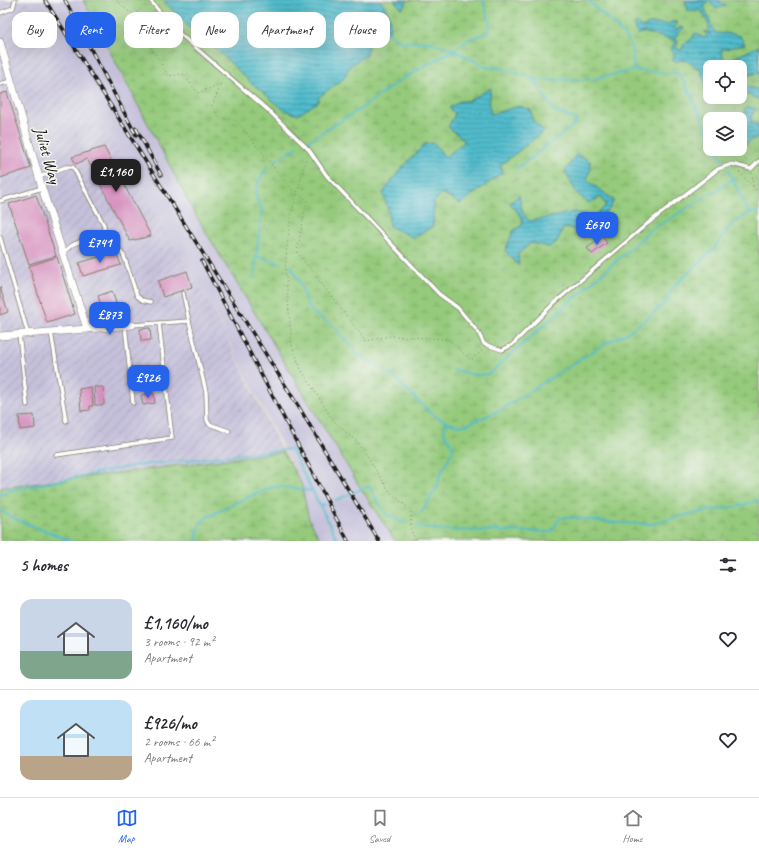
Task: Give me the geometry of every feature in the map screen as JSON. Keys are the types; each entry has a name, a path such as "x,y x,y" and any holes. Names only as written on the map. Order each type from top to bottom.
{"street":[{"name":"Juliet Way","path":"0,42 42,188 87,329"},
{"path":"0,336 128,325"}],"lane":[{"path":"0,13 13,8 15,0"},
{"path":"150,0 172,27 270,112 309,150 327,176 439,294 458,308 478,332 484,344 502,350 512,345 553,304 647,224 718,169 732,164 751,170 759,162"},
{"path":"0,84 11,81"},
{"path":"39,177 66,167 73,167 104,225 104,230 124,256 137,296 142,300 151,302"},
{"path":"0,201 42,188"},
{"path":"63,253 72,245 92,238 104,230"},
{"path":"0,237 28,334"},
{"path":"183,293 206,392 206,420 209,424 230,431"},
{"path":"133,403 128,325 189,321"},
{"path":"56,455 172,438 159,323"},
{"path":"51,332 66,421"},
{"path":"19,334 27,405"}],"path":[{"path":"117,0 131,12"},
{"path":"138,12 143,8"},
{"path":"151,48 169,76 183,74 198,93 221,84 212,106 220,118 236,120 293,191 307,200 297,252 366,341 390,336 448,339 471,360 488,346"},
{"path":"309,150 290,219 285,265 292,346 301,369 333,420 360,444 390,492 412,510 411,531 416,541"},
{"path":"732,164 759,193"},
{"path":"751,170 753,187"}],"shaded area":[{"path":"0,0 29,0 36,12 12,12 12,48 57,47 213,310 283,452 0,488"},
{"path":"29,0 83,0 89,12 65,12 65,48 108,48 195,214 363,492 395,541 321,541 309,519 301,483 213,310 57,47 57,12 36,12"}],"green space":[{"path":"83,0 759,0 759,541 395,541 363,492 195,214 108,48 116,48 116,12 89,12"},
{"path":"283,452 301,483 309,519 321,541 0,541 0,488"}],"water":[{"path":"163,0 380,0 387,12 334,12 334,48 367,48 366,55 350,66 343,79 319,97 318,102 298,115 284,110 249,81 215,48 239,48 239,12 191,12 191,30 183,21 183,12 174,12"},
{"path":"394,0 408,0 402,9"},
{"path":"685,0 718,0 726,5 717,9 709,2 704,6 715,33 740,36 745,44 721,50 724,60 703,60 703,77 700,69 685,60 679,60 677,62 672,60 675,55 671,49 675,41 644,32 637,35 634,26 637,23 642,28 648,24 669,24 671,22 677,22 674,28 676,30 681,27 684,28 674,38 678,42 676,49 682,50 684,44 692,39 695,33 704,38 707,36 705,32 707,31 710,35 708,23 701,10 688,11"},
{"path":"759,46 759,73 747,75 747,60 729,60"},
{"path":"747,87 759,90 759,100 747,94"},
{"path":"491,88 489,105 491,114 520,106 531,110 533,121 544,131 501,165 502,173 460,204 442,193 434,202 433,226 414,238 389,226 388,211 383,193 399,171 425,144 434,143 445,157 465,141 448,127 455,114 449,108 460,101 468,101"},
{"path":"747,107 756,109 751,117 753,123 759,125 759,136 747,143 747,112 744,110"},
{"path":"576,154 590,161 591,168 587,180 614,200 609,210 576,232 569,227 563,229 557,242 549,247 531,243 518,254 519,266 505,251 513,231 522,225 522,218 510,203 519,195 523,214 530,221 575,212 595,216 606,205 601,197 589,203 575,190 565,172"}],"building":[{"path":"7,92 31,168 0,178 0,94"},
{"path":"104,147 151,236 130,241 87,159 76,164 72,157"},
{"path":"36,195 56,256 29,264 9,204"},
{"path":"603,237 607,243 592,254 587,248"},
{"path":"116,252 121,265 83,276 79,263"},
{"path":"57,257 75,314 47,323 29,266"},
{"path":"187,271 192,287 163,297 158,281"},
{"path":"0,287 8,312 0,315"},
{"path":"112,291 116,303 102,308 98,296"},
{"path":"150,328 151,340 141,341 140,329"},
{"path":"153,383 154,390 140,391 139,384"},
{"path":"91,387 93,406 90,406 90,410 81,411 79,389"},
{"path":"94,387 103,387 104,405 95,405"},
{"path":"154,393 155,403 143,405 141,395"},
{"path":"34,415 35,428 20,430 19,416"}],"waterway":[{"path":"308,141 362,108 403,78 454,50 467,40 484,34 489,30 490,23 483,0"},
{"path":"588,0 623,34 631,47 634,70"},
{"path":"390,34 402,42 429,42 454,50 488,68 497,67 539,80 593,79 634,70 677,73 682,77 703,120"},
{"path":"516,169 574,125 577,120 554,111 533,78"},
{"path":"274,161 298,147"},
{"path":"720,156 723,161"},
{"path":"254,276 262,209 256,198 258,181 268,166"},
{"path":"728,170 749,213"},
{"path":"453,370 476,375 489,374 651,230 728,183 732,178"},
{"path":"291,266 300,283 308,307 315,314 336,328 356,353 393,376 429,412 446,422 459,426 466,425 498,411 608,342 625,334 652,315 667,300 673,287 712,251 731,225 749,213 759,212"},
{"path":"256,256 280,263"},
{"path":"421,513 438,486 439,477 454,448 444,432 446,422"},
{"path":"0,494 12,490 133,466 291,449 338,541"},
{"path":"196,541 200,523 207,517 257,493 276,486 313,491"},
{"path":"336,500 369,486 379,504 387,514 392,518 405,523"},
{"path":"417,526 444,530 551,532 559,519 566,517 617,523 652,524 689,514 739,506 759,500"},
{"path":"320,506 325,504"},
{"path":"0,510 15,519 71,541"}],"railway":[{"path":"45,0 300,409 379,541"},
{"path":"65,0 136,135"},
{"path":"136,128 161,175"},
{"path":"202,261 348,541"}]}
